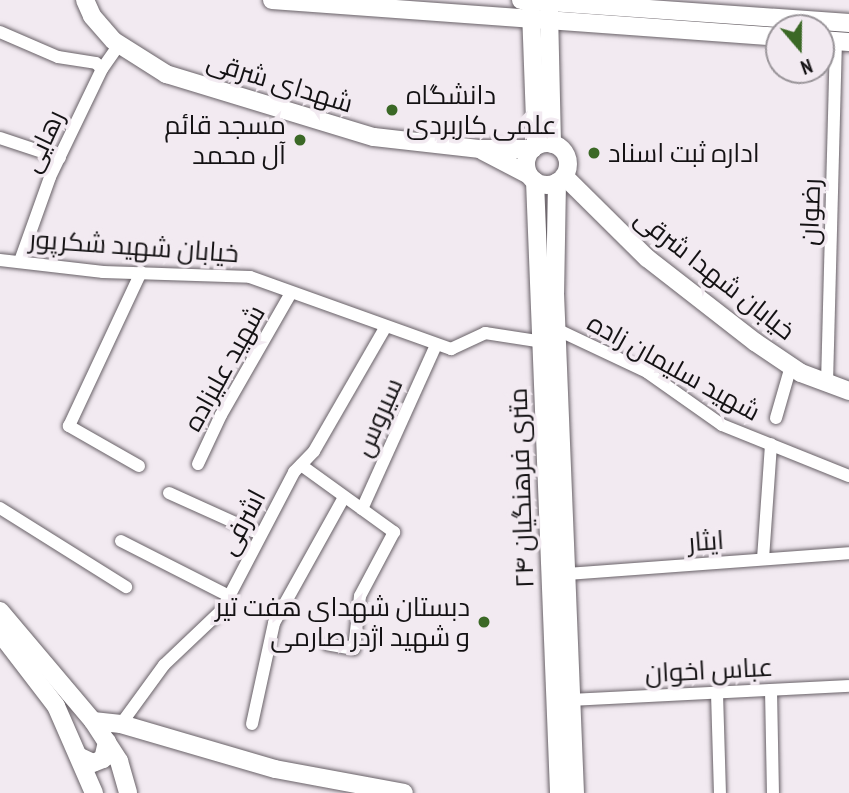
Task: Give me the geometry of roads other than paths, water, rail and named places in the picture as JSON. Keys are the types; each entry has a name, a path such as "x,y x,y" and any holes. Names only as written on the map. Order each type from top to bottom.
{"main road":[{"name":"شهدای شرقی","path":"85,0 92,16 119,45 166,74 326,126 374,137 480,149 540,147"},
{"path":"272,0 765,36"},
{"path":"521,0 715,7 849,23"},
{"path":"532,178 526,162 540,147 540,1"},
{"path":"715,7 716,33"},
{"path":"480,149 546,185 561,179 566,157 540,147"},
{"name":"۲۴ متری فرهنگیان","path":"532,178 563,700 575,793"},
{"name":"خیابان شهدا شرقی","path":"561,179 647,258 791,366 849,391"},
{"name":"۲۴ متری فرهنگیان","path":"559,793 566,574 556,329 561,179"},
{"path":"0,611 93,721 119,761 129,792"},
{"path":"0,633 56,706 94,793"},
{"path":"93,721 121,724 275,769 401,793"},
{"path":"80,757 93,763 103,760 107,741"}],"street":[{"path":"0,33 58,57 96,63 102,69"},
{"name":"رهایی","path":"20,261 60,158 102,69 119,45"},
{"name":"رضوان","path":"827,383 834,84"},
{"path":"0,138 60,158"},
{"name":"خیابان شهید شکرپور","path":"0,260 141,272 250,277 386,328 451,349 485,333 543,342"},
{"path":"139,466 68,426 141,272"},
{"name":"شهید علیزاده","path":"198,464 291,293"},
{"name":"اشرفی","path":"121,724 164,665 222,610 260,534 301,465 314,451 386,328"},
{"name":"شهید سلیمان زاده","path":"556,329 647,372 722,425 849,476"},
{"name":"سیروس","path":"362,509 436,345"},
{"path":"776,418 791,366"},
{"path":"763,559 771,444"},
{"path":"301,465 394,532 360,596 354,649 327,644"},
{"path":"169,493 260,534"},
{"path":"252,724 274,623 344,497"},
{"path":"0,508 126,587"},
{"path":"121,541 229,596"},
{"name":"ایثار","path":"566,574 849,553"},
{"name":"عباس اخوان","path":"563,700 849,686"},
{"path":"771,690 773,793"},
{"path":"717,693 720,793"}],"place":[{"name":"دانشگاه علمی کاربردی","path":"392,110"},
{"name":"مسجد قائم آل محمد","path":"300,140"},
{"name":"اداره ثبت اسناد","path":"594,153"},
{"name":"دبستان شهدای هفت تیر و شهید اژدر صارمی","path":"484,622"}]}
